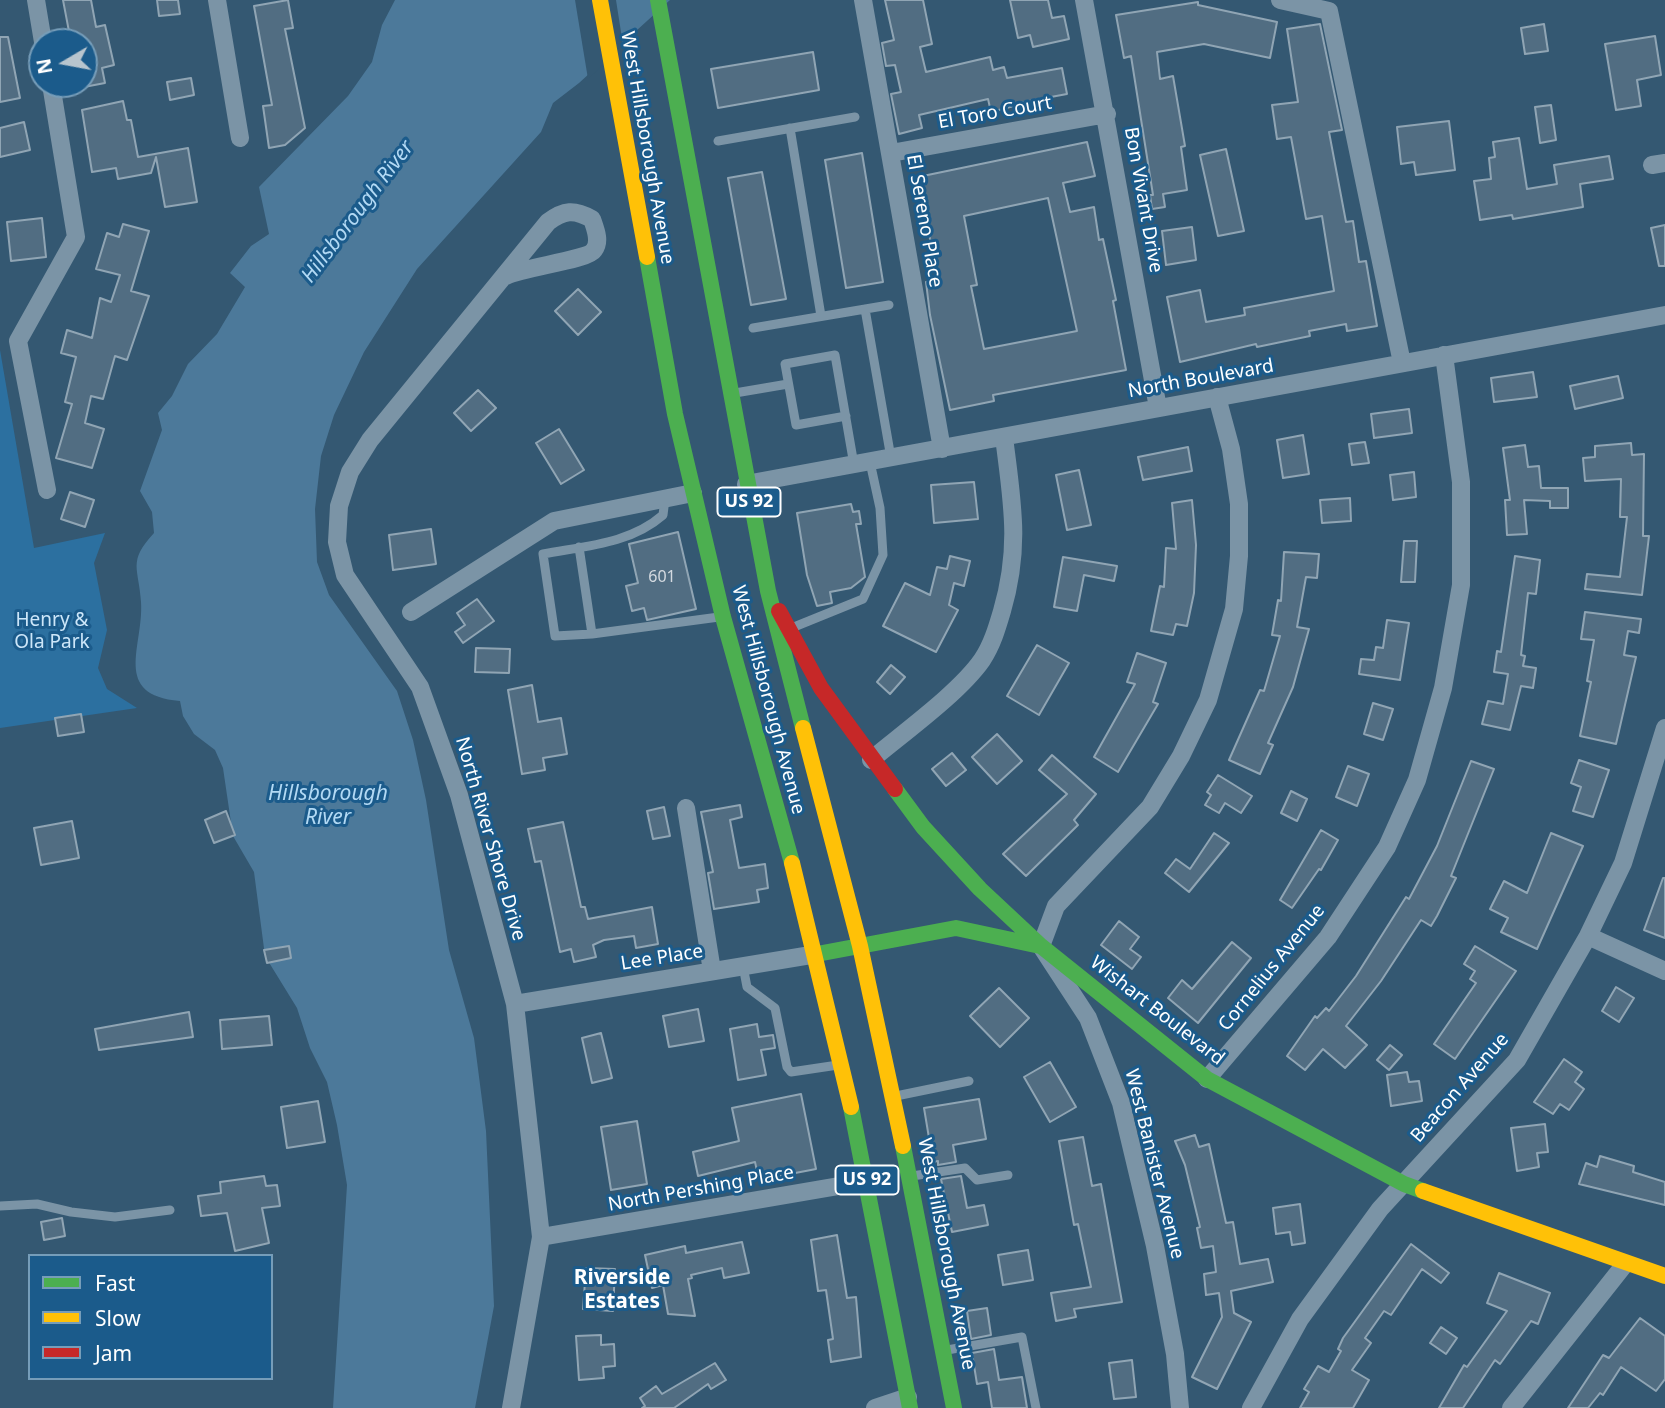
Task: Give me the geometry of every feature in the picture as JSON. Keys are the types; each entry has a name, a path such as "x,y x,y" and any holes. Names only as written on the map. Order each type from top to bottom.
{"main road":[{"name":"West Hillsborough Avenue","path":"600,0 675,414 723,617 817,954 868,1181 909,1403"},
{"name":"West Hillsborough Avenue","path":"658,0 729,394 768,592 860,946 911,1176 954,1408"},
{"name":"Wishart Boulevard","path":"768,592 821,688 871,760 923,827 980,888 1041,946 1207,1079 1405,1184 1665,1276"},
{"path":"817,954 956,928 1041,946"}],"street":[{"path":"36,0 41,28"},
{"path":"217,0 240,138"},
{"name":"El Sereno Place","path":"863,0 943,449"},
{"name":"Bon Vivant Drive","path":"1084,0 1107,114 1158,408"},
{"path":"1280,0 1329,11 1402,363"},
{"path":"47,491 18,341 76,237 53,98"},
{"name":"El Toro Court","path":"891,153 1107,114"},
{"name":"North River Shore Drive","path":"506,276 546,262 585,257 594,250 598,239 592,219 578,211 561,212 548,222 370,440 351,472 340,506 337,542 345,575 420,687 459,795 515,1004 541,1237 511,1408"},
{"name":"North Boulevard","path":"746,484 1665,316"},
{"name":"Cornelius Avenue","path":"1207,1079 1328,937 1387,847 1418,780 1443,688 1461,585 1461,482 1444,355"},
{"path":"1041,946 1056,906 1150,807 1181,755 1208,700 1234,609 1239,556 1239,504 1231,449 1217,397"},
{"path":"871,760 928,713 980,662 990,646 1012,577 1016,528 1004,437"},
{"path":"411,612 554,521 693,493"},
{"name":"Beacon Avenue","path":"1251,1408 1300,1318 1380,1209 1517,1060 1588,936 1623,863 1665,728"},
{"path":"686,808 712,971"},
{"path":"1588,936 1665,971"},
{"name":"West Banister Avenue","path":"1041,946 1088,1018 1121,1103 1155,1246 1175,1354 1180,1408"},
{"name":"Lee Place","path":"515,1004 817,954"},
{"name":"North Pershing Place","path":"541,1237 868,1181"},
{"path":"1511,1408 1625,1264"},
{"path":"875,1408 909,1403"}],"lane":[{"path":"719,141 855,117"},
{"path":"790,128 821,316"},
{"path":"753,328 889,304"},
{"path":"865,309 891,458"},
{"path":"789,629 863,599 883,555 880,508 846,416 835,355 785,364 796,425 846,416"},
{"path":"729,394 788,384"},
{"path":"665,499 663,515 648,529 629,537 543,554 555,636 592,634 723,617"},
{"path":"579,547 592,634"},
{"path":"743,966 747,987 775,1008 787,1067 792,1072 843,1065"},
{"path":"894,1097 969,1081"},
{"path":"911,1176 948,1168 965,1168 977,1180 1008,1175"},
{"path":"0,1206 37,1204 71,1212 115,1217 170,1210"},
{"path":"943,1351 1023,1337 1036,1408"}],"green space":[{"name":"Henry & Ola Park","path":"0,350 34,548 105,533 94,563 107,630 98,668 107,689 137,708 0,728"}],"water":[{"name":"Hillsborough River","path":"395,0 670,0 579,83 553,103 541,132 417,269 364,352 334,415 321,456 315,509 317,562 329,595 397,691 413,740 426,800 449,950 474,1038 486,1131 494,1306 475,1408 333,1408 347,1185 327,1082 310,1048 297,1008 265,956 254,872 233,836 223,768 215,750 194,734 183,716 180,701 159,697 145,689 138,679 136,666 141,619 137,559 154,533 152,512 140,491 162,430 158,413 172,396 188,364 217,334 245,287 230,273 251,246 269,234 259,187 348,96 372,62 382,25"}],"pier":[{"path":"575,0 616,0 623,45 588,79"}],"building":[{"path":"63,0 91,0 96,27 105,25 114,65 102,68 105,83 98,84 98,28 68,28"},
{"path":"157,0 178,0 180,14 159,16"},
{"path":"288,0 293,28 285,29 305,128 285,145 269,148 263,106 272,105 254,6"},
{"path":"885,0 923,0 932,44 920,47 926,72 990,57 993,70 1004,67 1007,78 1062,68 1067,94 1013,104 1014,106 991,112 988,99 919,115 922,128 899,134 891,94 901,92 895,65 886,66 882,43 894,40"},
{"path":"1010,0 1048,0 1052,18 1064,16 1069,39 1033,47 1030,35 1018,38"},
{"path":"1198,2 1198,5 1277,22 1270,58 1204,44 1157,52 1160,79 1173,76 1185,146 1181,147 1187,190 1163,194 1165,207 1152,209 1150,195 1153,195 1131,56 1124,58 1116,15"},
{"path":"1320,24 1342,130 1329,132 1346,222 1353,221 1359,262 1366,261 1377,326 1347,331 1346,324 1309,331 1310,336 1257,347 1256,344 1180,362 1167,297 1200,290 1206,322 1245,315 1244,308 1334,291 1322,216 1306,219 1291,137 1277,139 1272,105 1298,102 1287,29"},
{"path":"1544,24 1548,51 1525,54 1521,28"},
{"path":"1655,36 1661,75 1637,80 1641,106 1616,110 1605,44"},
{"path":"0,37 8,37 20,98 0,102"},
{"path":"813,52 819,90 718,108 711,69"},
{"path":"191,78 194,95 170,100 167,82"},
{"path":"123,101 127,120 131,120 138,157 188,148 197,202 165,207 156,157 151,173 118,179 116,168 92,172 82,110"},
{"path":"1551,105 1556,140 1540,143 1535,107"},
{"path":"1449,121 1455,170 1416,175 1414,162 1401,164 1397,127"},
{"path":"24,122 30,150 0,157 0,128"},
{"path":"1519,138 1527,189 1557,184 1554,165 1609,156 1613,179 1580,184 1583,207 1513,219 1512,215 1480,220 1474,181 1491,179 1489,158 1495,157 1493,142"},
{"path":"1087,142 1095,176 1063,183 1070,212 1094,207 1099,240 1103,239 1116,300 1113,301 1126,370 993,395 994,401 950,410 930,315 926,282 938,280 918,177","holes":["1048,198 1077,331 984,349 971,286 977,285 964,216"]},
{"path":"1226,149 1244,231 1218,236 1200,155"},
{"path":"862,153 883,282 846,288 825,160"},
{"path":"762,172 786,299 751,305 728,178"},
{"path":"42,218 46,257 11,261 7,222"},
{"path":"123,224 149,231 131,291 149,296 127,360 115,356 103,399 91,396 85,423 104,429 92,468 56,458 72,404 65,402 76,357 61,353 67,330 92,338 100,298 111,302 120,275 96,269 107,233 119,237"},
{"path":"1665,225 1665,266 1659,266 1651,228"},
{"path":"1192,227 1196,260 1166,265 1162,231"},
{"path":"578,289 601,312 578,335 555,311"},
{"path":"1533,372 1537,397 1494,402 1491,378"},
{"path":"1618,376 1623,398 1575,409 1570,386"},
{"path":"478,390 496,408 471,431 454,413"},
{"path":"1409,409 1412,433 1374,438 1371,414"},
{"path":"559,429 584,470 561,484 536,443"},
{"path":"1303,435 1309,474 1283,478 1277,440"},
{"path":"1365,442 1369,463 1352,465 1349,444"},
{"path":"1631,443 1632,455 1644,454 1643,536 1649,536 1642,595 1585,589 1587,574 1620,577 1627,517 1620,517 1621,479 1585,481 1583,458 1595,457 1595,446"},
{"path":"1525,445 1528,467 1539,466 1541,488 1568,488 1568,508 1550,508 1550,501 1524,500 1527,534 1507,535 1505,500 1510,500 1503,448"},
{"path":"1188,447 1192,471 1143,480 1138,457"},
{"path":"1079,470 1091,525 1067,530 1056,475"},
{"path":"1414,472 1416,497 1393,500 1390,475"},
{"path":"974,482 978,519 934,523 931,485"},
{"path":"70,492 94,500 85,527 61,519"},
{"path":"1350,498 1351,521 1322,523 1320,500"},
{"path":"1192,500 1196,545 1194,593 1187,626 1176,624 1173,635 1151,631 1160,586 1164,587 1166,548 1176,549 1172,503"},
{"path":"851,504 853,512 859,511 861,524 856,524 865,577 851,588 830,592 832,603 817,606 807,575 797,513"},
{"path":"431,529 436,564 393,570 389,535"},
{"path":"678,532 696,609 647,620 644,608 632,611 626,586 638,583 629,544"},
{"path":"1404,541 1417,541 1415,582 1401,582"},
{"path":"1284,552 1319,554 1317,578 1306,577 1297,627 1309,629 1293,687 1268,743 1273,745 1260,774 1229,760 1260,690 1264,691 1280,636 1272,635 1278,600 1281,601"},
{"path":"950,556 970,561 964,586 954,583 949,605 958,610 936,652 883,626 905,583 930,595 937,567 947,569"},
{"path":"1515,556 1540,560 1536,594 1528,593 1521,655 1525,656 1523,666 1536,668 1533,688 1521,686 1510,730 1482,724 1488,701 1503,704 1508,674 1494,672 1497,651 1501,652"},
{"path":"1063,557 1117,566 1114,581 1084,575 1077,611 1054,607"},
{"path":"477,599 494,621 463,643 455,632 465,625 457,613"},
{"path":"1585,612 1641,619 1639,633 1628,631 1624,655 1636,657 1616,744 1580,736 1591,682 1587,681 1594,640 1581,639"},
{"path":"1387,620 1409,623 1400,680 1359,674 1361,659 1374,660 1376,647 1383,648"},
{"path":"1037,645 1069,663 1039,715 1007,696"},
{"path":"476,648 510,649 509,673 475,672"},
{"path":"1137,653 1166,663 1153,702 1158,704 1118,772 1094,757 1135,684 1127,682"},
{"path":"891,665 905,677 890,694 877,682"},
{"path":"532,685 538,722 561,718 567,754 543,758 545,770 522,774 508,690"},
{"path":"1373,703 1393,709 1383,740 1364,734"},
{"path":"81,714 84,732 58,736 55,718"},
{"path":"997,734 1022,761 997,784 972,757"},
{"path":"952,753 966,770 946,786 932,769"},
{"path":"1052,755 1096,794 1074,820 1078,825 1026,876 1003,854 1067,794 1039,770"},
{"path":"1579,760 1609,770 1593,817 1573,811 1581,787 1571,783"},
{"path":"1471,761 1494,769 1451,876 1456,878 1437,916 1431,926 1421,920 1381,981 1346,1026 1367,1045 1345,1068 1323,1049 1305,1070 1287,1056 1315,1016 1317,1018 1326,1008 1329,1011 1356,976 1406,897 1409,899 1437,846"},
{"path":"1348,766 1369,774 1357,806 1336,797"},
{"path":"1218,775 1252,796 1241,813 1225,803 1219,813 1205,805 1211,795 1207,792"},
{"path":"1291,791 1307,799 1297,821 1281,813"},
{"path":"740,805 742,817 730,820 739,868 765,864 768,888 757,890 759,902 714,909 708,873 713,872 701,812"},
{"path":"664,807 670,836 653,839 647,811"},
{"path":"226,811 235,835 214,843 205,820"},
{"path":"72,821 79,858 41,865 34,828"},
{"path":"563,822 581,907 585,907 588,919 652,907 658,944 636,948 634,936 604,940 593,945 596,957 574,962 571,949 560,952 541,861 535,862 528,829"},
{"path":"1321,830 1338,840 1321,870 1319,869 1292,908 1280,900"},
{"path":"1214,833 1229,843 1189,892 1165,873 1176,859 1190,869"},
{"path":"1551,833 1583,846 1537,949 1501,932 1508,918 1490,909 1504,881 1527,893"},
{"path":"1665,878 1665,938 1644,930"},
{"path":"1119,921 1139,937 1130,949 1141,957 1132,969 1101,945"},
{"path":"1232,942 1251,958 1198,1023 1168,998 1182,980 1192,989"},
{"path":"289,946 291,958 267,963 264,950"},
{"path":"1475,946 1516,971 1455,1059 1434,1044 1476,983 1470,979 1475,971 1464,964"},
{"path":"1616,987 1634,998 1619,1022 1602,1011"},
{"path":"999,988 1029,1018 1000,1047 970,1016"},
{"path":"698,1009 704,1041 669,1047 663,1016"},
{"path":"189,1012 193,1037 99,1050 95,1029"},
{"path":"269,1016 272,1045 222,1049 220,1020"},
{"path":"757,1024 759,1037 773,1035 775,1048 761,1050 766,1075 738,1080 730,1029"},
{"path":"601,1033 612,1078 592,1083 582,1038"},
{"path":"1390,1045 1402,1055 1389,1070 1377,1060"},
{"path":"1564,1059 1582,1072 1575,1082 1584,1089 1569,1110 1560,1104 1553,1114 1534,1102"},
{"path":"1050,1062 1076,1107 1050,1122 1024,1077"},
{"path":"1407,1072 1409,1082 1419,1081 1422,1101 1391,1106 1387,1075"},
{"path":"801,1094 816,1169 759,1180 755,1162 698,1176 693,1152 739,1141 732,1108"},
{"path":"979,1099 986,1139 953,1145 956,1162 938,1165 938,1161 933,1162 924,1108"},
{"path":"318,1101 325,1142 287,1148 281,1107"},
{"path":"637,1121 647,1184 611,1190 601,1127"},
{"path":"1545,1124 1548,1152 1537,1153 1539,1167 1517,1171 1511,1128"},
{"path":"1195,1135 1199,1147 1209,1144 1226,1223 1233,1222 1240,1264 1268,1259 1273,1282 1231,1291 1234,1313 1251,1322 1217,1389 1192,1377 1222,1317 1219,1293 1206,1295 1204,1274 1216,1272 1213,1246 1201,1248 1197,1228 1200,1227 1185,1165 1175,1141"},
{"path":"1083,1137 1092,1186 1101,1184 1122,1302 1074,1309 1076,1317 1056,1321 1051,1293 1091,1287 1078,1224 1074,1225 1059,1141"},
{"path":"1600,1156 1634,1166 1633,1172 1665,1182 1665,1205 1579,1184 1586,1163 1597,1167"},
{"path":"264,1176 266,1186 277,1185 280,1206 262,1208 269,1243 235,1251 227,1213 201,1216 198,1196 221,1193 220,1182"},
{"path":"961,1176 967,1208 984,1205 988,1225 952,1232 941,1179"},
{"path":"1300,1204 1305,1243 1292,1245 1290,1232 1276,1234 1273,1208"},
{"path":"62,1218 65,1236 44,1240 41,1222"},
{"path":"837,1235 847,1298 856,1297 861,1357 831,1362 828,1340 833,1339 826,1290 818,1291 811,1240"},
{"path":"742,1242 749,1273 724,1278 722,1268 691,1275 692,1278 688,1279 695,1316 668,1314 663,1285 652,1288 645,1255 685,1246 686,1253"},
{"path":"1411,1244 1449,1273 1441,1283 1422,1269 1391,1315 1384,1311 1365,1338 1371,1343 1352,1370 1369,1380 1353,1408 1300,1408 1309,1392 1304,1389 1318,1366 1329,1372 1341,1351 1338,1349 1343,1338"},
{"path":"1028,1250 1033,1280 1003,1285 998,1255"},
{"path":"586,1268 615,1269 613,1311 583,1309"},
{"path":"1499,1273 1550,1293 1538,1324 1531,1321 1500,1364 1495,1360 1463,1408 1439,1408 1464,1365 1467,1367 1507,1311 1487,1303"},
{"path":"987,1308 991,1335 971,1339 967,1311"},
{"path":"1640,1318 1665,1336 1665,1379 1656,1391 1621,1367 1603,1395 1600,1393 1588,1408 1568,1408 1603,1355 1609,1358"},
{"path":"1441,1327 1457,1338 1446,1354 1430,1343"},
{"path":"601,1335 601,1345 614,1344 615,1366 603,1367 604,1378 579,1380 576,1336"},
{"path":"994,1349 999,1380 1022,1377 1027,1408 992,1408 988,1382 977,1384 972,1353"},
{"path":"1132,1360 1136,1397 1114,1399 1109,1363"},
{"path":"715,1363 726,1380 711,1389 708,1384 674,1408 642,1408 645,1406 640,1398 656,1386 662,1394"}],"traffic: fast":[{"path":"658,0 768,591 803,728"},
{"path":"647,257 675,414 723,617 792,863"},
{"path":"895,789 923,827 980,889 1041,946 1207,1079 1404,1184 1423,1191"},
{"path":"817,954 956,928 1040,946"},
{"path":"851,1107 910,1408"},
{"path":"903,1146 954,1408"}],"traffic: slow":[{"path":"600,0 647,257"},
{"path":"803,728 860,946 903,1146"},
{"path":"792,863 851,1107"},
{"path":"1423,1191 1665,1276"}],"traffic: jam":[{"path":"779,611 821,688 895,789"}],"district":[{"name":"Riverside Estates","path":"622,1290"}]}
